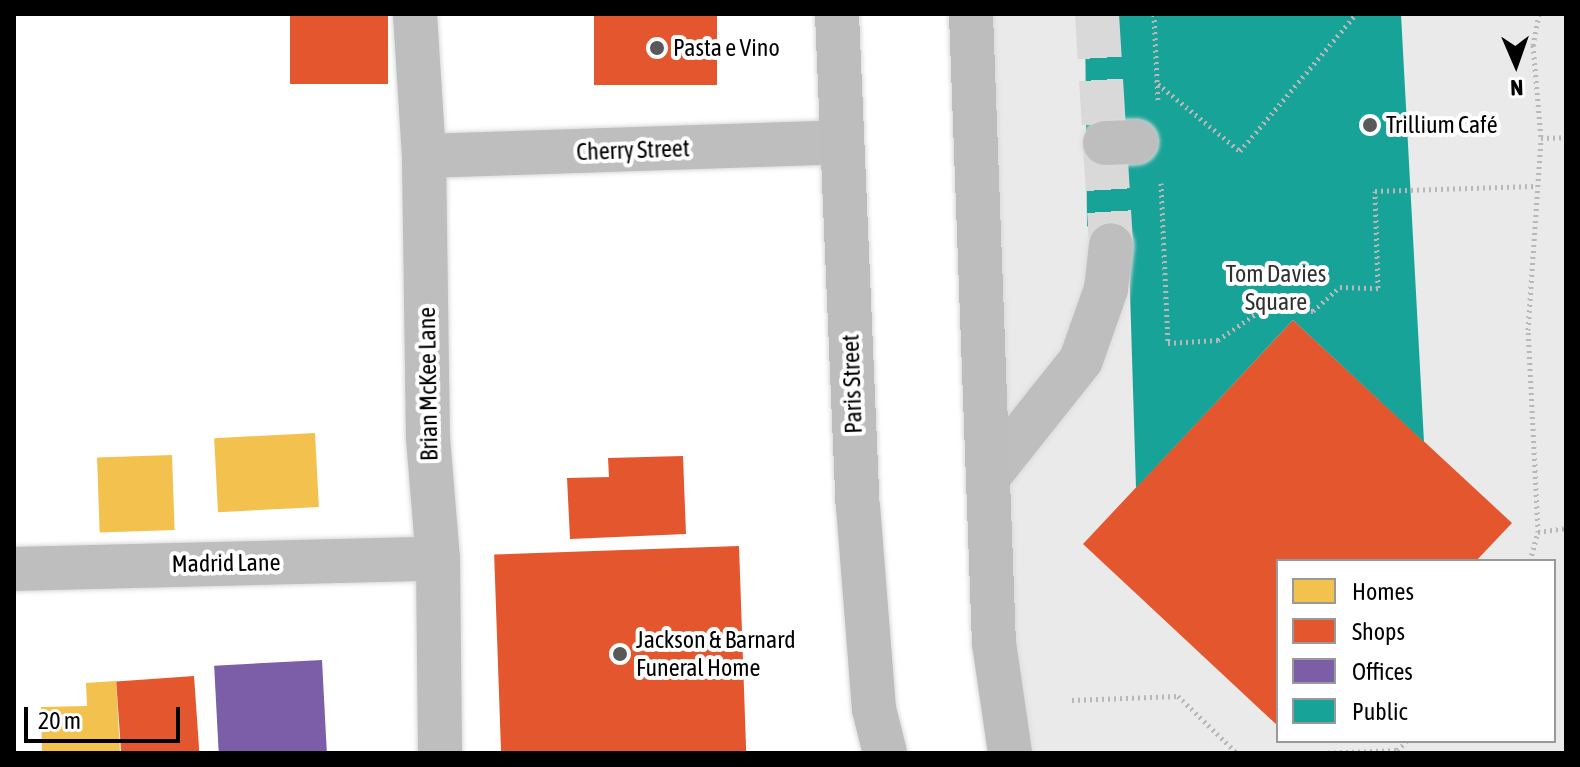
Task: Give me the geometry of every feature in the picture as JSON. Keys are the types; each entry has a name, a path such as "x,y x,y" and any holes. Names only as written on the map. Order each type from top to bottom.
{"main road":[{"name":"Paris Street","path":"837,14 858,506 874,709 885,753"},
{"path":"971,14 994,643 1010,753"}],"street":[{"name":"Brian McKee Lane","path":"415,14 424,156 428,438 438,559 440,753"},
{"name":"Cherry Street","path":"424,156 842,142"},
{"path":"988,477 1081,360 1106,289 1111,245"},
{"name":"Madrid Lane","path":"14,569 438,559"}],"path":[{"path":"1154,14 1157,84 1140,144 1168,343 1218,340 1263,309 1313,311 1340,287 1378,288 1375,191 1537,186"},
{"path":"1157,84 1240,151 1356,14"},
{"path":"1531,559 1538,532 1528,330 1541,138 1533,45 1539,14"},
{"path":"1541,138 1566,137"},
{"path":"1538,532 1566,528"},
{"path":"1072,700 1178,696 1237,753"},
{"path":"1322,753 1397,750 1405,743"}],"green space":[{"name":"Tom Davies Square","path":"976,14 1566,14 1566,753 1016,753"}],"building: Homes":[{"path":"315,433 319,507 218,512 214,438"},
{"path":"172,455 175,530 100,533 97,458"},
{"path":"116,681 120,753 42,753 41,707 87,706 86,683"}],"building: Shops":[{"path":"290,14 388,14 388,84 290,84"},
{"name":"Pasta e Vino","path":"594,14 717,14 717,85 594,85"},
{"path":"1293,320 1512,523 1478,559 1276,559 1276,724 1083,544"},
{"path":"683,456 686,534 570,539 567,478 609,477 608,458"},
{"name":"Jackson & Barnard Funeral Home","path":"739,546 746,753 501,753 494,555"},
{"path":"194,676 199,753 121,753 116,681"}],"building: Offices":[{"path":"322,660 327,753 219,753 214,666"}],"building: Public":[{"path":"1085,14 1401,14 1424,442 1293,320 1136,488 1129,259 1087,226"}],"tunnel":[{"path":"1097,14 1111,245"}],"place":[{"name":"Pasta e Vino","path":"657,48"},
{"name":"Trillium Café","path":"1370,125"},
{"name":"Jackson & Barnard Funeral Home","path":"620,654"}]}
